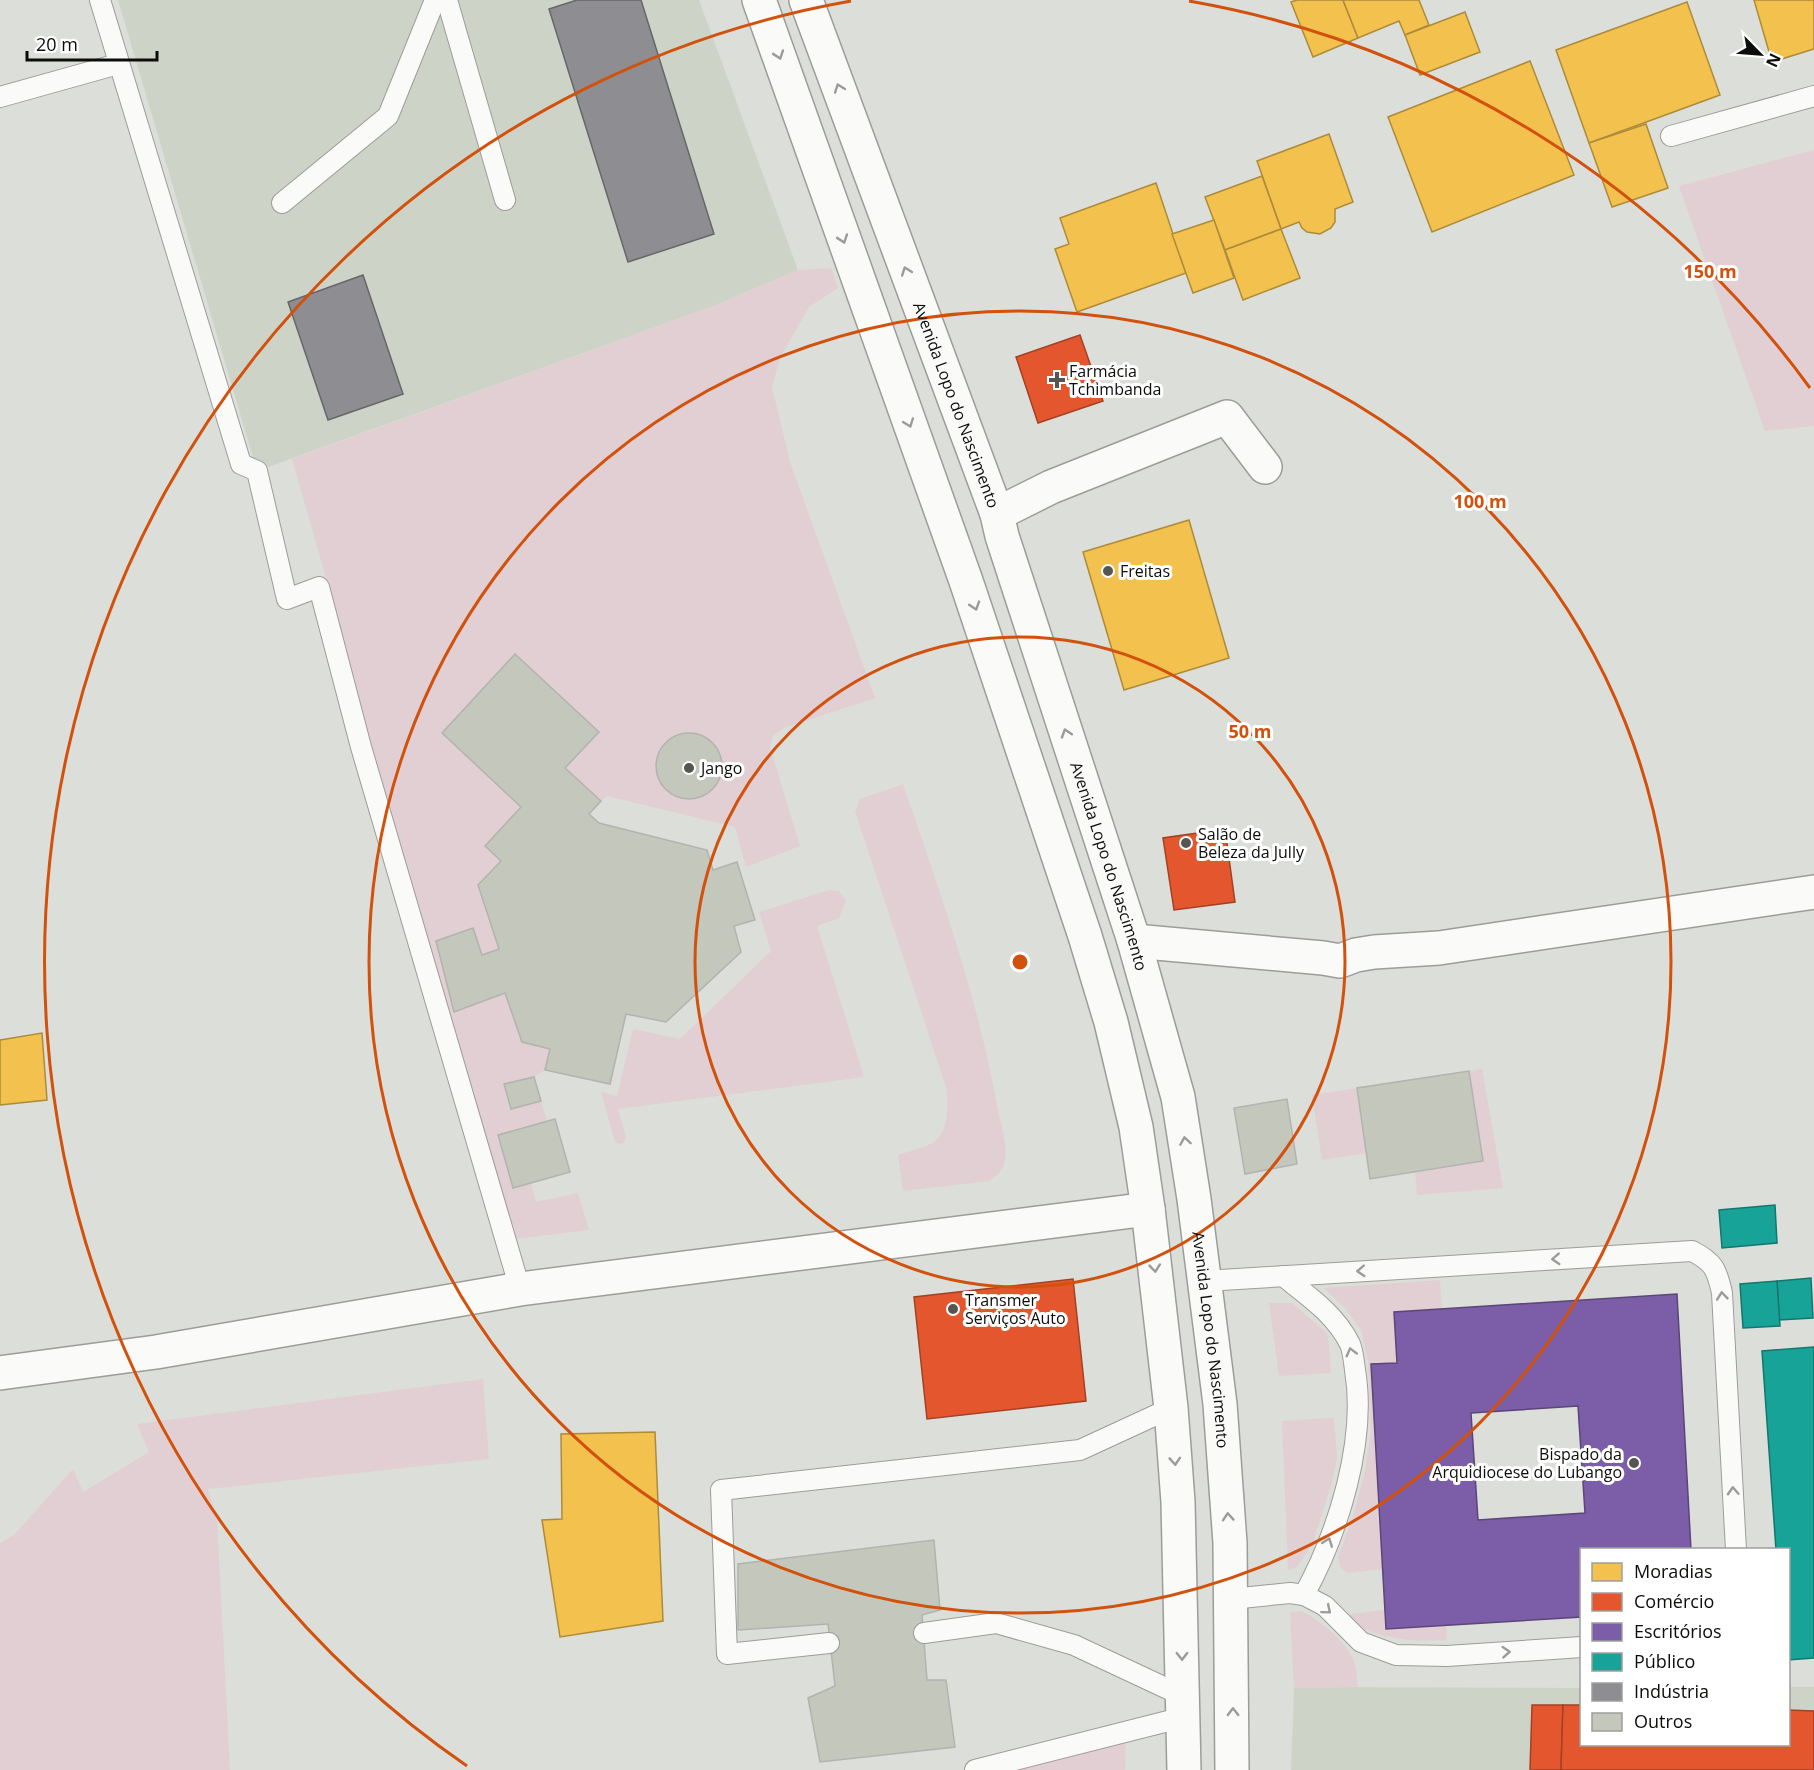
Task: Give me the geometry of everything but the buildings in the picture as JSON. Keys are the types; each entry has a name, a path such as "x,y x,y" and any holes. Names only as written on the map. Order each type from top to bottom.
{"main road":[{"path":"759,0 966,581 1085,936 1111,1022 1137,1127 1171,1408 1178,1502 1184,1770"},
{"name":"Avenida Lopo do Nascimento","path":"806,0 997,514 1002,537 1134,941 1178,1097 1205,1281 1220,1404 1230,1543 1232,1770"},
{"path":"997,514 1051,487 1227,417 1265,467"},
{"path":"1134,941 1340,961 1374,952 1439,948 1814,892"},
{"path":"0,1373 156,1352 520,1288 1148,1209"}],"lane":[{"path":"100,0 241,464 257,471 287,599 319,587 371,781 520,1288"},
{"path":"282,203 388,116 435,0"},
{"path":"447,0 505,200"},
{"path":"0,97 118,64"},
{"path":"1671,136 1814,96"},
{"path":"1205,1281 1692,1251 1707,1258 1718,1274 1722,1293 1736,1548"},
{"path":"1282,1276 1334,1318 1351,1346 1356,1378 1358,1421 1352,1466 1332,1533 1316,1575 1305,1595"},
{"path":"829,1643 727,1654 721,1490 1080,1450 1171,1408"},
{"path":"1231,1599 1290,1593 1305,1595 1325,1606 1361,1642 1396,1655 1447,1656 1580,1647"},
{"path":"924,1633 996,1623 1074,1645 1183,1707"},
{"path":"975,1770 1183,1707"}],"shaded area":[{"path":"118,0 699,0 798,270 716,305 257,471"},
{"path":"1814,150 1814,426 1765,431 1679,186"},
{"path":"831,268 838,288 809,307 780,358 772,387 790,462 875,698 784,728 773,736 770,747 800,846 746,867 735,827 607,796 601,801 565,768 599,731 515,654 442,733 521,807 485,846 501,861 478,885 499,949 482,955 473,929 436,942 505,993 522,1042 550,1049 545,1070 534,1077 504,1085 511,1109 541,1101 547,1121 498,1135 513,1188 531,1183 536,1202 578,1193 589,1230 515,1239 388,811 346,648 292,459 716,305 798,270"},
{"path":"903,784 943,903 979,1023 1003,1134 1005,1157 1002,1169 989,1181 903,1191 898,1155 926,1146 939,1137 947,1116 946,1087 855,811 860,799"},
{"path":"829,890 839,891 846,900 839,918 817,926 864,1077 618,1109 626,1137 624,1143 615,1142 601,1092 617,1096 633,1029 680,1039 771,951 759,912"},
{"path":"1482,1069 1503,1188 1417,1195 1415,1172 1483,1161 1469,1071"},
{"path":"1357,1088 1366,1153 1322,1160 1312,1095"},
{"path":"1440,1280 1442,1309 1394,1312 1397,1363 1371,1364 1383,1569 1348,1573 1340,1567 1338,1557 1353,1517 1365,1471 1371,1431 1368,1362 1361,1330 1345,1308 1324,1288"},
{"path":"1269,1303 1292,1303 1328,1334 1331,1373 1279,1376"},
{"path":"483,1379 489,1459 208,1489 217,1519 230,1770 0,1770 0,1543 14,1535 73,1469 83,1492 149,1452 137,1424"},
{"path":"1334,1418 1337,1458 1331,1486 1312,1545 1297,1567 1288,1570 1282,1421"},
{"path":"1384,1610 1386,1629 1446,1625 1447,1640 1421,1641 1383,1636 1349,1620 1351,1614"},
{"path":"1301,1611 1324,1625 1343,1644 1354,1662 1358,1687 1294,1688 1290,1612"},
{"path":"1790,1687 1814,1687 1814,1770 1291,1770 1294,1688 1580,1688 1580,1746 1790,1746"},
{"path":"1126,1743 1125,1770 1014,1770"}],"place":[{"name":"Farmácia Tchimbanda","path":"1057,380"},
{"name":"Freitas","path":"1108,571"},
{"name":"Jango","path":"689,768"},
{"name":"Salão de Beleza da Jully","path":"1186,843"},
{"name":"Transmer Serviços Auto","path":"953,1309"},
{"name":"Bispado da Arquidiocese do Lubango","path":"1634,1463"}]}
